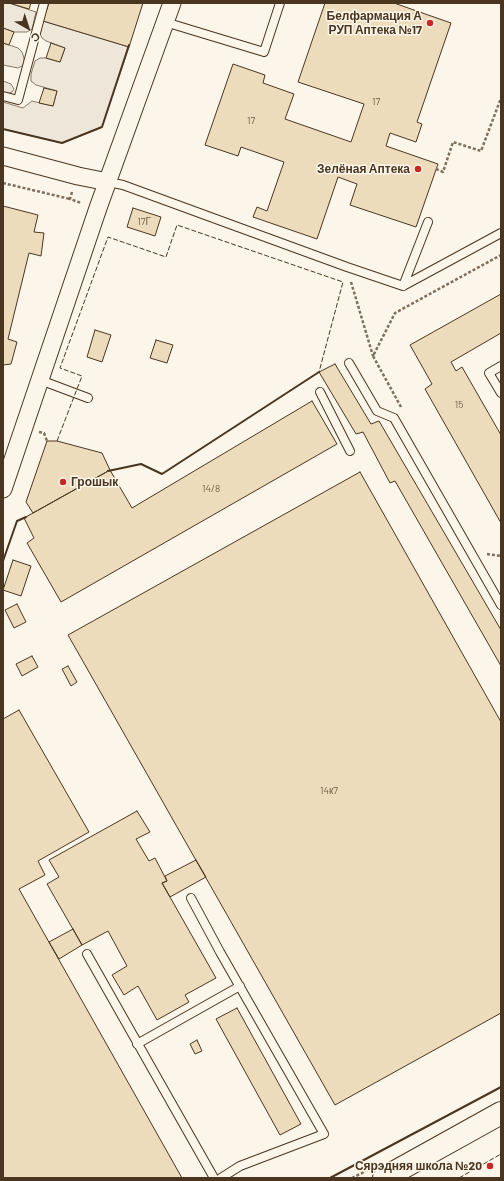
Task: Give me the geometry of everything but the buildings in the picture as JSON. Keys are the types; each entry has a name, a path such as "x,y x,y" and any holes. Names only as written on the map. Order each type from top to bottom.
{"street":[{"path":"3,490 108,182 172,3"},
{"path":"3,156 78,176 108,182"},
{"path":"384,1178 501,1113"}],"lane":[{"path":"3,96 18,100 44,3"},
{"path":"166,22 264,52 280,3"},
{"path":"108,182 123,185 403,286 501,233"},
{"path":"403,286 428,222"},
{"path":"349,363 377,411 394,418 501,605"},
{"path":"501,366 489,373 501,393"},
{"path":"40,380 88,398"},
{"path":"320,392 350,451"},
{"path":"191,898 220,952 324,1134 240,1166 221,1178"},
{"path":"87,954 214,1178"},
{"path":"137,1044 240,986"}],"path":[{"path":"436,169 443,172 453,142 481,151 501,98"},
{"path":"3,183 70,199"},
{"path":"373,356 395,313 501,255"},
{"path":"347,267 373,356 403,410"},
{"path":"44,433 47,441"},
{"path":"484,553 501,556"}],"shaded area":[{"path":"3,3 9,3 36,12 32,29 27,32 14,32 3,28"},
{"path":"43,21 129,47 102,127 62,143 3,129 3,102 23,108 32,101 53,106 57,91 36,85 31,81 31,74 35,61 40,58 46,58 60,62 65,48 42,38 40,34"},
{"path":"3,43 18,48 22,52 24,65 18,68 3,65"},
{"path":"3,81 11,84 14,89 12,92 7,94 3,92"}],"fence":[{"path":"57,441 82,376 60,368 108,237 166,257 177,225 343,282 319,372"},
{"path":"459,1178 501,1154"}],"wall":[{"path":"3,129 62,143 102,127 129,45"},
{"path":"108,471 141,464 162,474 319,372"},
{"path":"3,561 17,521 26,517"},
{"path":"330,1178 501,1087"}],"place":[{"name":"Белфармация А РУП Аптека №17","path":"430,23"},
{"name":"Зелёная Аптека","path":"418,169"},
{"name":"Грошык","path":"63,482"},
{"name":"Сярэдняя школа №20","path":"490,1166"}]}
